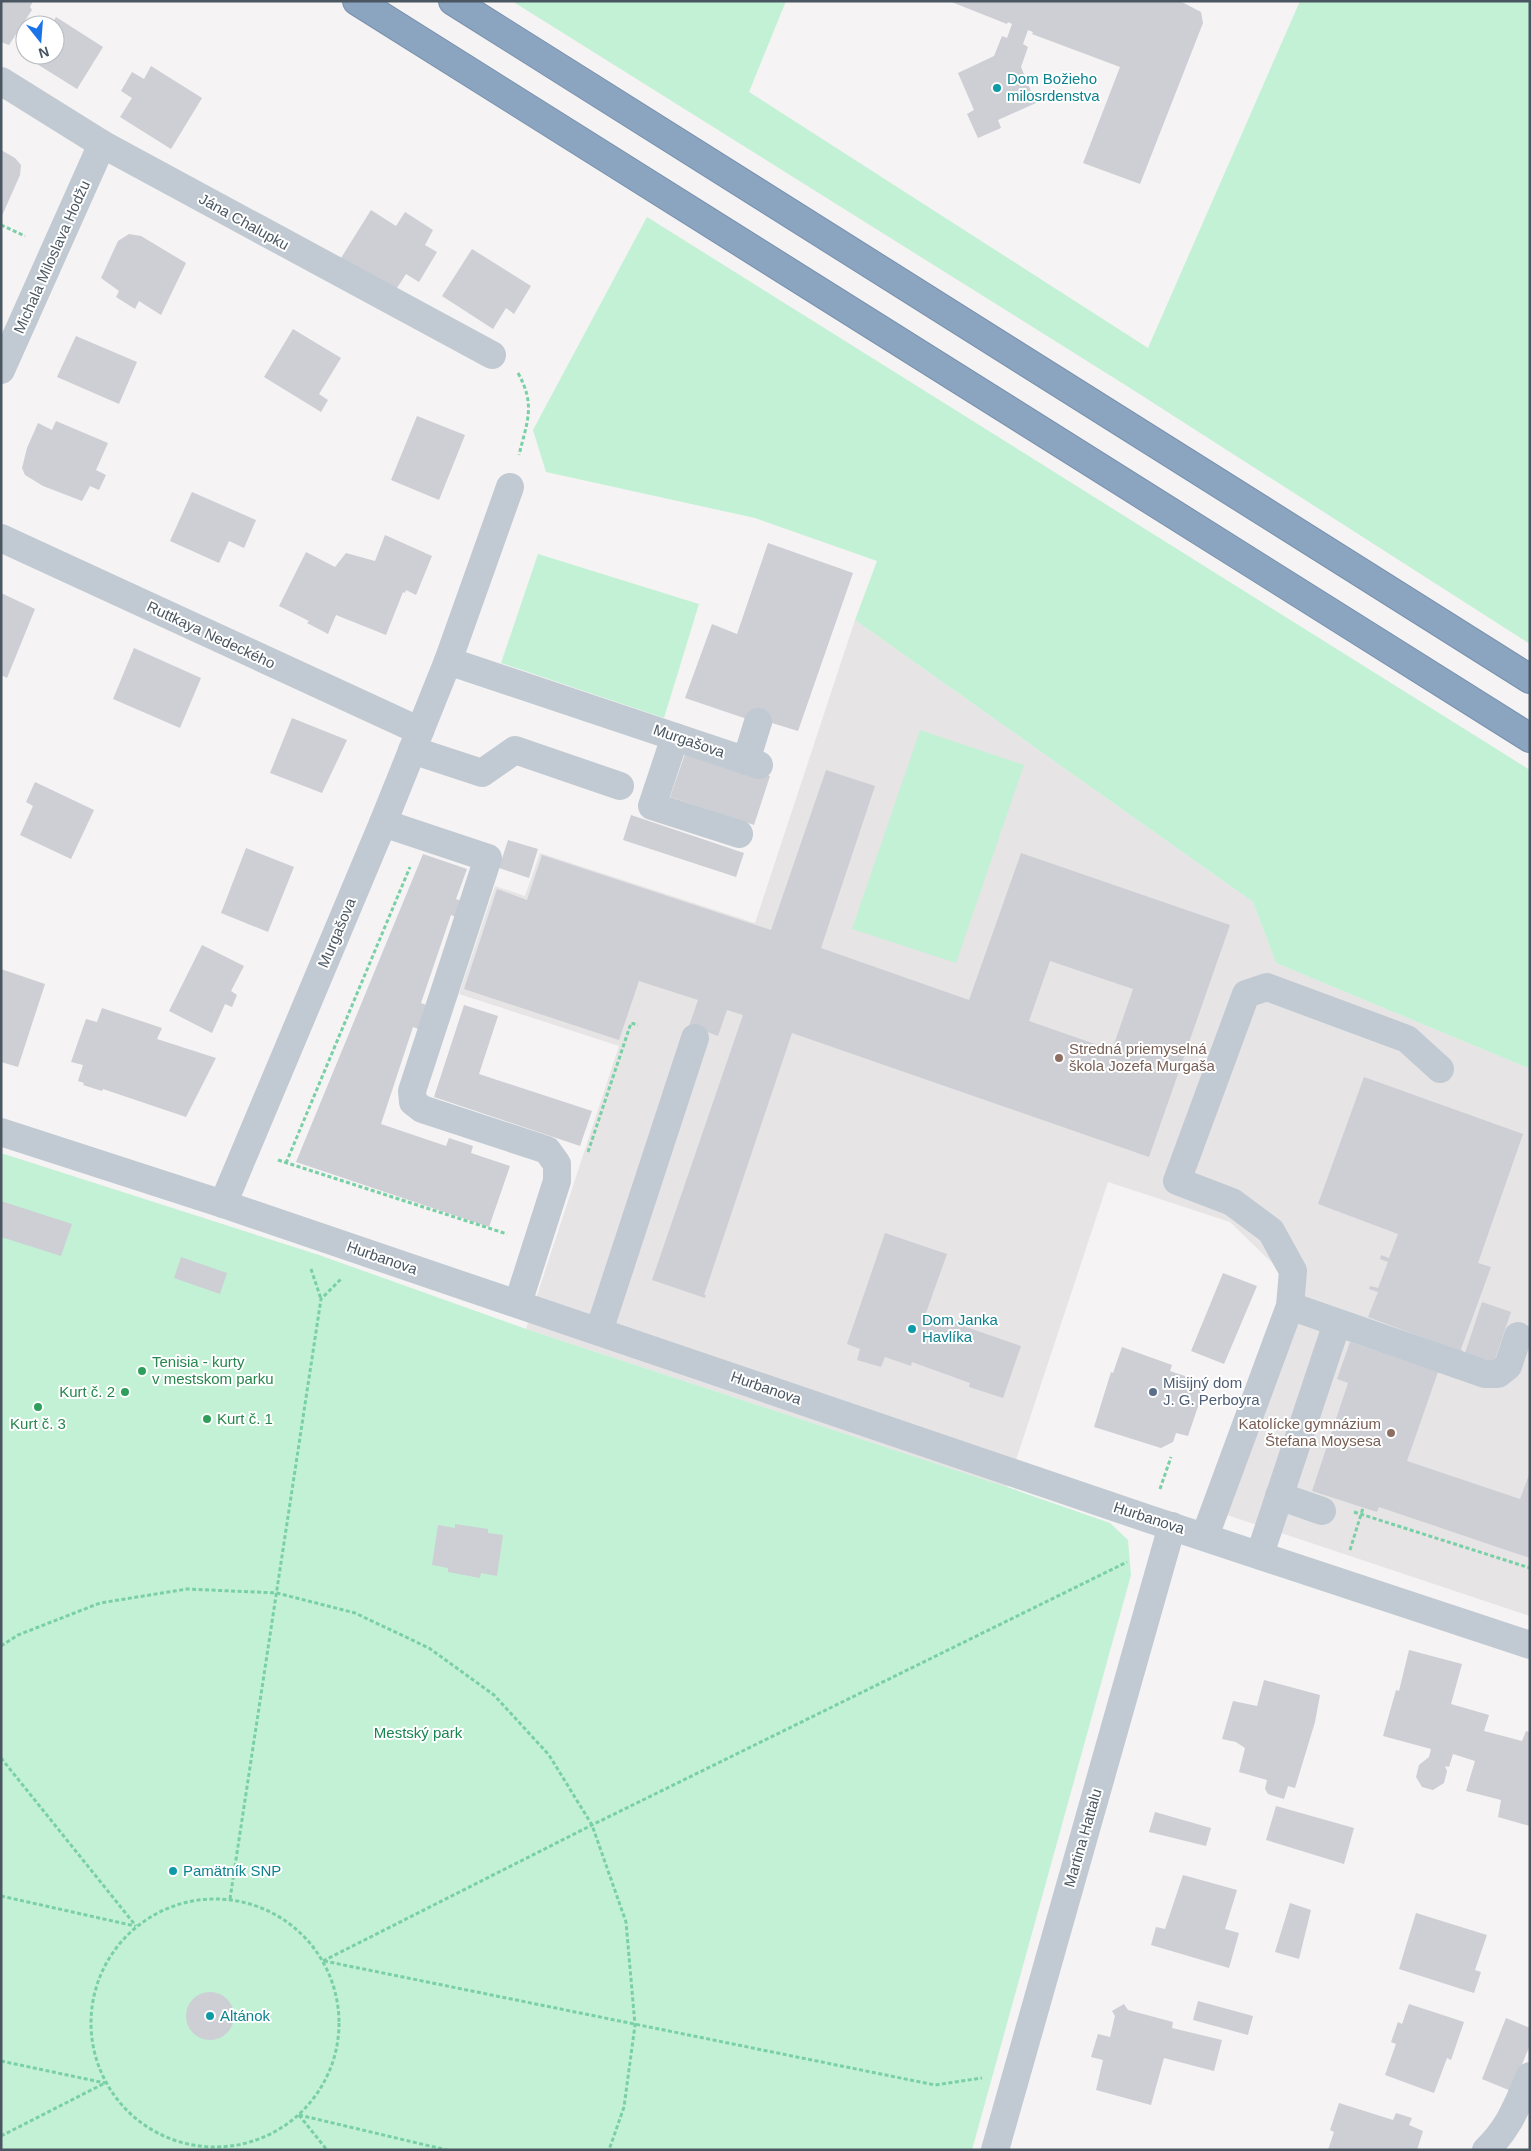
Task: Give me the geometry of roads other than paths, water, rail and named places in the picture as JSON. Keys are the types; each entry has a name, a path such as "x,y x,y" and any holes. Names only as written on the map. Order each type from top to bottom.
{"highway":[{"path":"357,1 1530,738"},
{"path":"452,1 1530,679"}],"street":[{"name":"Jána Chalupku","path":"1,81 102,144 492,354"},
{"name":"Michala Miloslava Hodžu","path":"1,370 102,144"},
{"name":"Murgašova","path":"222,1204 416,741 448,661 510,488"},
{"name":"Ruttkaya Nedeckého","path":"1,538 482,773 515,750 620,786"},
{"name":"Murgašova","path":"448,661 752,763 758,722"},
{"path":"675,737 652,806 739,834"},
{"path":"383,823 488,858 412,1091 413,1102 422,1109 547,1150 557,1164 557,1181 518,1304"},
{"path":"1205,1536 1290,1306 1293,1272 1271,1231 1232,1202 1177,1181 1246,994 1267,987 1407,1039 1440,1069"},
{"path":"599,1331 695,1038"},
{"name":"Hurbanova","path":"1,1132 222,1204 1172,1526 1530,1645"},
{"path":"1290,1306 1485,1374 1498,1374 1508,1366 1518,1336"},
{"path":"1260,1554 1337,1322"},
{"path":"1279,1496 1322,1511"},
{"name":"Martina Hattalu","path":"995,2150 1172,1526"},
{"path":"1486,2150 1500,2136 1511,2120 1530,2076"}],"place":[{"name":"Dom Božieho milosrdenstva","path":"997,88"},
{"name":"Stredná priemyselná škola Jozefa Murgaša","path":"1059,1058"},
{"name":"Dom Janka Havlíka","path":"912,1329"},
{"name":"Tenisia - kurty v mestskom parku","path":"142,1371"},
{"name":"Kurt č. 2","path":"125,1392"},
{"name":"Misijný dom J. G. Perboyra","path":"1153,1392"},
{"name":"Kurt č. 3","path":"38,1407"},
{"name":"Kurt č. 1","path":"207,1419"},
{"name":"Katolícke gymnázium Štefana Moysesa","path":"1391,1433"},
{"name":"Pamätník SNP","path":"173,1871"},
{"name":"Altánok","path":"210,2016"}],"park label":[{"name":"Mestský park","path":"418,1733"}]}
